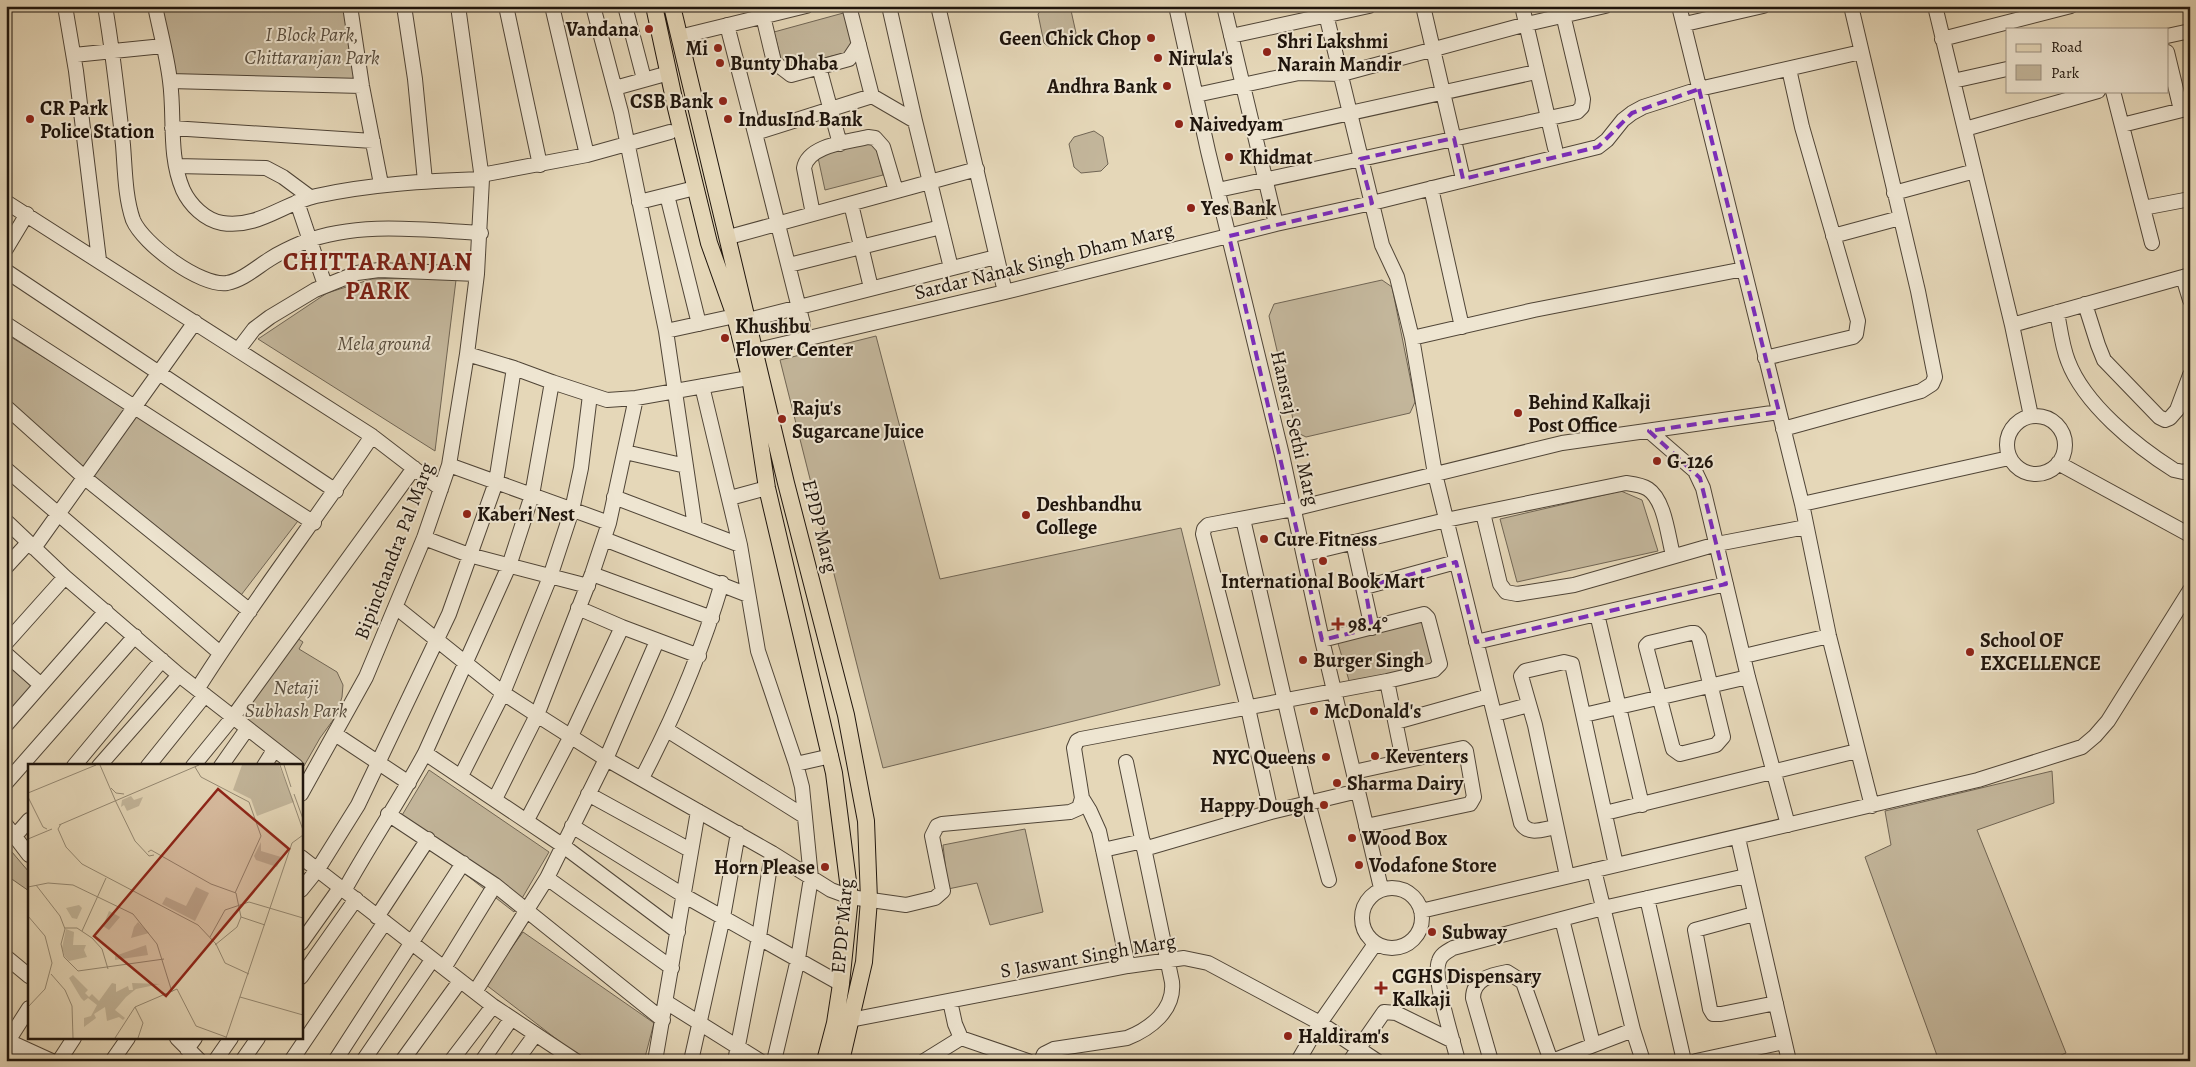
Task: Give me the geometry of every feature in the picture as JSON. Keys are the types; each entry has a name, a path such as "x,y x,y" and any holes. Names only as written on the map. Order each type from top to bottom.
{"main road":[{"name":"EPDP Marg","path":"654,6 709,243 742,318"},
{"name":"EPDP Marg","path":"672,6 729,237 742,318 750,352 786,483 852,741 866,821 869,900 864,962 841,1061"},
{"name":"EPDP Marg","path":"756,376 767,488 831,756 842,826 850,897 841,984 835,1023 825,1061"}],"street":[{"path":"66,6 74,55 99,260"},
{"path":"105,6 113,51 128,196 133,220 141,234 153,246 205,279 216,283 228,283 242,278 294,246 338,233 365,230 414,229 481,233"},
{"path":"155,6 170,80 176,166 184,191 194,207 208,218 222,223 241,223 264,217 303,200 381,184 482,177 587,155 670,132"},
{"path":"350,6 362,86 381,184"},
{"path":"404,6 415,79 425,181"},
{"path":"506,6 540,165"},
{"path":"552,6 587,155"},
{"path":"593,6 615,88 666,331 695,527"},
{"path":"625,6 644,80"},
{"path":"680,37 806,6"},
{"path":"850,6 872,96 915,121"},
{"path":"889,6 951,268"},
{"path":"938,6 1005,292"},
{"name":"Hansraj Sethi Marg","path":"1176,6 1381,888"},
{"path":"1224,6 1276,224"},
{"path":"1231,36 1325,11 1369,6"},
{"path":"1423,6 1463,180"},
{"path":"1522,6 1555,148"},
{"path":"1196,95 1299,73 1342,74 1527,24 1562,11 1605,6"},
{"path":"1679,6 1685,24 1699,89 1765,358 1780,412 1802,504 1829,636 1872,806"},
{"path":"1685,24 1762,6"},
{"path":"1783,429 1921,391 1932,384 1934,370 1918,291 1851,6"},
{"path":"1935,6 2012,325 2031,416"},
{"path":"1942,39 2071,6"},
{"name":"Bipinchandra Pal Marg","path":"302,790 306,773 335,734 366,677 424,538 449,465 467,354 481,233 482,177 461,7"},
{"path":"1325,11 1342,74 1360,159 1382,245 1397,277 1412,338 1446,520 1521,823 1523,827 1531,832 1556,827"},
{"path":"1218,190 1577,112 1583,103 1562,11"},
{"path":"764,16 774,62 791,75 849,59 859,44"},
{"path":"727,26 803,324"},
{"path":"2168,36 2190,32"},
{"path":"74,55 163,46"},
{"name":"Sardar Nanak Singh Dham Marg","path":"750,352 1005,292 1276,224 1372,204 1598,147 1632,113 1699,89 1861,52"},
{"path":"2122,125 2186,109 2168,55"},
{"path":"819,67 840,144"},
{"path":"1765,358 1846,339 1856,334 1858,321 1802,127 1789,69"},
{"path":"1953,80 2006,69"},
{"path":"615,88 669,72"},
{"path":"1255,134 1536,72"},
{"path":"170,80 362,86"},
{"path":"1965,129 2094,92"},
{"path":"2113,92 2152,243"},
{"path":"755,133 872,96"},
{"path":"172,128 372,140"},
{"path":"813,214 804,168 805,161 818,150 868,137 875,138 880,141 896,191"},
{"path":"176,166 266,168 283,177 303,200 310,240 325,285"},
{"path":"729,237 977,169"},
{"path":"1894,193 1975,171"},
{"path":"639,202 695,188"},
{"path":"1431,188 1462,327"},
{"path":"667,195 699,324"},
{"path":"2142,208 2190,199"},
{"path":"6,202 372,436 441,489"},
{"path":"851,204 871,288"},
{"path":"6,249 27,214"},
{"path":"1833,236 1900,218"},
{"path":"789,265 941,227"},
{"path":"666,331 799,306 996,257"},
{"path":"1412,338 1534,310 1744,269"},
{"path":"238,350 246,338 262,322 325,285 357,273 379,270 477,274"},
{"path":"6,272 336,491"},
{"path":"2012,325 2186,276 2190,300"},
{"path":"2085,304 2104,360 2159,417 2165,420 2174,415 2190,375"},
{"path":"2057,312 2067,359 2072,370 2106,417 2174,470 2182,472 2190,470"},
{"path":"6,567 31,546 60,515 195,322"},
{"path":"6,324 314,523"},
{"path":"467,354 607,400 636,398 756,376"},
{"path":"302,889 318,868 358,805 449,614 496,482 514,368"},
{"path":"302,942 342,889 409,783 466,665 509,566 532,495 552,382"},
{"path":"702,386 740,545 762,669 802,786 811,878 798,959 774,1061"},
{"path":"462,776 504,693 550,577 572,510 581,468 590,395"},
{"path":"495,798 537,716 590,580 609,523 636,398"},
{"path":"6,407 85,478 250,612"},
{"path":"1271,812 1248,708 1203,534 1204,529 1208,526 1293,509 1562,443 1780,412"},
{"path":"2031,416 2046,418 2060,429 2065,446 2058,463 2045,473 2037,474 2021,470 2009,458 2007,450 2009,433 2020,420 2031,416"},
{"path":"1648,431 1687,463 1700,478 1718,544 1748,677 1788,825"},
{"path":"149,764 201,692 220,653 314,523 372,436"},
{"path":"625,452 686,466"},
{"path":"1802,504 2009,458"},
{"path":"2058,463 2190,535"},
{"path":"449,465 609,523"},
{"path":"195,764 233,716 414,468"},
{"path":"6,469 220,653"},
{"path":"1304,554 1446,520 1626,483 1648,489 1656,495 1660,503 1672,556"},
{"path":"730,498 767,488"},
{"path":"614,497 740,545"},
{"path":"1483,513 1500,584 1504,590 1517,594 1574,584 1718,544 1806,527"},
{"path":"1243,519 1308,802 1328,880"},
{"path":"7,522 31,546 179,675 293,764"},
{"path":"424,538 469,555 550,577 590,580 712,618"},
{"path":"604,539 748,594"},
{"path":"1353,542 1365,586 1372,628"},
{"path":"1365,586 1456,562"},
{"path":"6,642 66,577"},
{"path":"642,778 667,730 699,656 722,583"},
{"path":"1476,642 1726,584"},
{"path":"1421,911 1616,864 1738,838 1978,780 2082,746 2095,736 2108,721 2190,590"},
{"path":"396,608 466,665 537,716 606,759 738,833 831,890 850,897 906,905 934,898 942,893 944,888 932,836 937,826 1070,812 1079,808 1082,798"},
{"path":"578,608 657,641 699,656"},
{"path":"6,725 106,611"},
{"path":"1128,966 1096,822 1082,798 1074,752 1076,741 1387,681 1437,668 1440,660 1428,618 1421,614 1322,640"},
{"path":"1597,614 1642,805"},
{"path":"527,820 571,736 622,627"},
{"path":"1694,633 1699,638 1723,735 1722,740 1716,745 1680,754 1676,753 1673,749 1658,699 1646,649 1649,643 1694,633"},
{"path":"6,783 135,636"},
{"path":"1744,656 1829,636"},
{"path":"475,992 547,878 606,759 657,641"},
{"path":"6,654 42,685"},
{"path":"76,764 162,660"},
{"path":"1567,876 1521,676 1523,672 1567,661 1572,664 1616,864"},
{"path":"101,764 179,675"},
{"path":"1584,715 1748,677"},
{"path":"1387,681 1403,760"},
{"path":"1396,722 1489,696"},
{"path":"1495,714 1529,705"},
{"path":"223,764 247,729"},
{"path":"667,730 804,816"},
{"path":"335,734 409,783"},
{"path":"1354,772 1464,748 1471,774 1473,801 1466,806 1366,826"},
{"path":"265,764 274,750"},
{"path":"1605,813 1774,773 1857,751"},
{"path":"425,753 527,820 678,932"},
{"path":"796,764 831,756"},
{"path":"1040,1061 1045,1053 1054,1049 1127,1038 1147,1029 1164,1010 1172,995 1172,982 1168,961 1126,762"},
{"path":"1103,850 1144,845 1308,802 1358,791"},
{"path":"588,794 690,850"},
{"path":"655,1061 698,810"},
{"path":"388,814 495,885 663,1020"},
{"path":"15,836 28,821"},
{"path":"6,825 28,851"},
{"path":"572,826 683,895 841,984"},
{"path":"691,1061 701,1024 738,833"},
{"path":"1738,838 1788,1061"},
{"path":"291,1061 381,919 428,839"},
{"path":"737,1054 759,937 772,853"},
{"path":"302,858 318,868 432,960 493,1006 571,1059"},
{"path":"335,1061 463,862"},
{"path":"1594,870 1633,1030 1643,1061"},
{"path":"1458,1061 1438,983 1437,966 1440,958 1453,948 1602,908 1746,876"},
{"path":"547,878 672,968"},
{"path":"444,968 495,885"},
{"path":"1399,887 1408,891 1415,898 1421,911 1421,924 1418,932 1408,944 1393,948 1374,944 1366,932 1362,913 1366,900 1381,888 1399,887"},
{"path":"1647,898 1684,1061"},
{"path":"302,976 356,899"},
{"path":"1754,914 1696,930 1710,1008 1713,1014 1721,1014 1776,1003"},
{"path":"1562,919 1593,1044"},
{"path":"1298,1061 1320,1022 1374,944"},
{"path":"6,957 28,975"},
{"name":"S Jaswant Singh Marg","path":"850,1020 1128,966 1193,959 1208,962 1320,1022 1377,1061"},
{"path":"363,1061 432,960"},
{"path":"1491,1061 1473,998 1473,990 1480,981 1507,972 1523,982 1552,1061 1633,1030"},
{"path":"402,1061 460,981"},
{"path":"950,1001 955,1024 961,1038 1028,1061"},
{"path":"666,1002 701,1024 737,1054 760,1061"},
{"path":"450,1061 493,1006"},
{"path":"7,1045 28,1010"},
{"path":"1350,1061 1384,1012 1390,1011 1453,1041"},
{"path":"482,1061 511,1019"},
{"path":"516,1061 535,1035"},
{"path":"924,1061 961,1038"},
{"path":"59,1061 73,1040"},
{"path":"112,1061 127,1040"},
{"path":"215,1061 230,1040"},
{"path":"242,1061 257,1040"},
{"path":"1696,1061 1784,1042"},
{"path":"191,1044 200,1061"},
{"path":"7,1045 26,1061"},
{"path":"7,1045 52,1061"}],"highlighted area":[{"path":"1699,89 1779,412 1649,431 1700,478 1726,584 1476,642 1456,562 1365,587 1372,628 1322,640 1229,236 1372,203 1360,159 1454,138 1463,179 1598,147 1632,113"}],"green space":[{"name":"I Block Park, Chittaranjan Park","path":"161,6 346,6 362,86 170,81"},
{"path":"1052,6 1070,6 1076,33 1074,39 1048,46 1044,43 1038,14 1042,9"},
{"path":"847,12 852,42 845,53 790,66 781,59 774,32"},
{"path":"1094,131 1103,137 1108,164 1101,171 1081,173 1074,167 1069,144 1074,137"},
{"path":"875,142 883,175 825,190 817,153"},
{"name":"Mela ground","path":"423,277 456,280 435,451 258,339 327,293 372,279"},
{"path":"1382,280 1392,287 1415,402 1410,413 1306,437 1296,432 1269,316 1274,304"},
{"path":"6,334 301,517 235,603 6,403"},
{"path":"876,336 940,579 1181,528 1220,685 883,768 780,360"},
{"path":"1621,491 1642,500 1658,551 1517,582 1500,519"},
{"path":"1422,619 1433,666 1350,684 1337,640"},
{"name":"Netaji Subhash Park","path":"291,634 303,642 299,649 337,672 343,685 342,697 336,716 320,738 304,766 235,714"},
{"path":"6,664 32,687 6,717"},
{"path":"429,770 549,852 514,912 398,822"},
{"path":"2052,771 2054,803 1977,830 2066,1053 2047,1061 1939,1061 1865,857 1891,845 1885,811"},
{"path":"1025,829 1043,912 990,925 977,883 948,889 943,845"},
{"path":"6,845 28,871 28,890 6,875"},
{"path":"523,932 654,1023 644,1061 585,1061 485,984"}],"place":[{"name":"Vandana","path":"649,29"},
{"name":"Geen Chick Chop","path":"1151,38"},
{"name":"Mi","path":"718,48"},
{"name":"Shri Lakshmi Narain Mandir","path":"1267,52"},
{"name":"Nirula's","path":"1158,58"},
{"name":"Bunty Dhaba","path":"720,63"},
{"name":"Andhra Bank","path":"1167,86"},
{"name":"CSB Bank","path":"723,101"},
{"name":"CR Park Police Station","path":"30,119"},
{"name":"IndusInd Bank","path":"728,119"},
{"name":"Naivedyam","path":"1179,124"},
{"name":"Khidmat","path":"1229,157"},
{"name":"Yes Bank","path":"1191,208"},
{"name":"Khushbu Flower Center","path":"725,338"},
{"name":"Behind Kalkaji Post Office","path":"1518,413"},
{"name":"Raju's Sugarcane Juice","path":"782,419"},
{"name":"G-126","path":"1657,461"},
{"name":"Kaberi Nest","path":"467,514"},
{"name":"Deshbandhu College","path":"1026,515"},
{"name":"Cure Fitness","path":"1264,539"},
{"name":"International Book Mart","path":"1323,561"},
{"name":"98.4°","path":"1338,624"},
{"name":"School OF EXCELLENCE","path":"1970,652"},
{"name":"Burger Singh","path":"1303,660"},
{"name":"McDonald's","path":"1314,711"},
{"name":"Keventers","path":"1375,756"},
{"name":"NYC Queens","path":"1326,757"},
{"name":"Sharma Dairy","path":"1337,783"},
{"name":"Happy Dough","path":"1324,805"},
{"name":"Wood Box","path":"1352,838"},
{"name":"Vodafone Store","path":"1359,865"},
{"name":"Horn Please","path":"825,867"},
{"name":"Subway","path":"1432,932"},
{"name":"CGHS Dispensary Kalkaji","path":"1381,988"},
{"name":"Haldiram's","path":"1288,1036"}],"district":[{"name":"CHITTARANJAN PARK","path":"378,276"}]}
